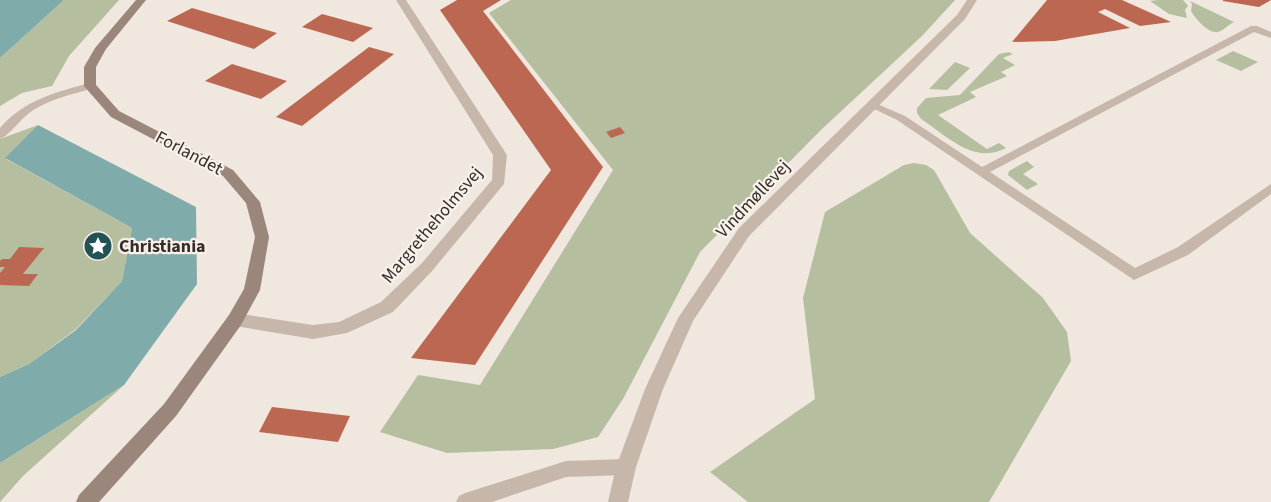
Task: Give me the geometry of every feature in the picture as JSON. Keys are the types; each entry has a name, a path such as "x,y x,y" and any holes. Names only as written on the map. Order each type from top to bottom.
{"street":[{"path":"90,86 90,67 100,48 141,0"},
{"name":"Margretheholmsvej","path":"235,320 313,332 341,328 387,307 427,267 499,181 500,155 400,0"},
{"name":"Vindmøllevej","path":"618,502 626,467 654,389 686,318 731,249 744,232 961,17 972,0"},
{"name":"Forlandet","path":"86,502 170,410 235,320 252,290 262,237 253,202 228,173 115,114 90,86"}],"lane":[{"path":"983,171 1254,28 1271,35"},
{"path":"0,135 24,108 39,101 90,86"},
{"path":"871,105 901,118 983,171 1134,275 1183,250 1271,188"},
{"path":"465,502 566,469 626,467"}],"green space":[{"path":"64,0 119,0 69,56 52,86 22,93 0,106 0,58"},
{"path":"511,0 955,0 922,36 822,129 700,252 623,399 598,437 553,449 447,453 380,432 418,375 480,385 613,170 489,13"},
{"path":"1183,0 1188,6 1185,10 1187,18 1169,14 1150,1"},
{"path":"1190,1 1234,22 1220,31 1210,31 1191,11"},
{"path":"1233,51 1258,62 1241,71 1216,60"},
{"path":"1009,52 1013,54 1003,58 1015,65 1001,72 1007,76 970,92 976,97 938,115 987,149 999,143 1006,148 983,153 972,151 951,140 921,119 917,108 926,98 960,95 999,54"},
{"path":"955,62 970,68 947,90 929,89"},
{"path":"38,125 6,159 132,228 122,281 76,329 29,364 0,377 0,139"},
{"path":"1027,161 1034,167 1023,174 1038,184 1027,190 1008,175 1009,171"},
{"path":"914,163 926,165 934,170 970,233 1043,298 1067,332 1071,361 989,502 748,502 710,472 815,399 803,298 825,212 904,165"},
{"path":"124,385 23,476 0,502 0,463"}],"water":[{"path":"0,0 64,0 0,58"},
{"path":"38,125 196,207 197,284 124,385 0,463 0,377 29,364 76,330 122,281 132,228 5,158"}],"building":[{"path":"457,0 501,0 483,11 603,167 475,365 411,358 551,170 440,10"},
{"path":"1047,0 1122,0 1171,22 1140,26 1105,9 1098,12 1130,28 1055,41 1012,42"},
{"path":"1223,0 1271,0 1259,7 1223,1"},
{"path":"192,8 277,33 254,49 167,21"},
{"path":"322,14 373,28 353,42 302,27"},
{"path":"369,47 394,54 302,126 276,117"},
{"path":"232,64 287,81 261,99 205,81"},
{"path":"620,127 625,133 611,138 606,132"},
{"path":"19,247 44,248 23,274 38,274 29,286 0,285 0,273 5,267 0,267 0,261 10,259"},
{"path":"272,407 350,416 338,442 259,432"}],"place":[{"name":"Christiania","path":"98,246"}]}
